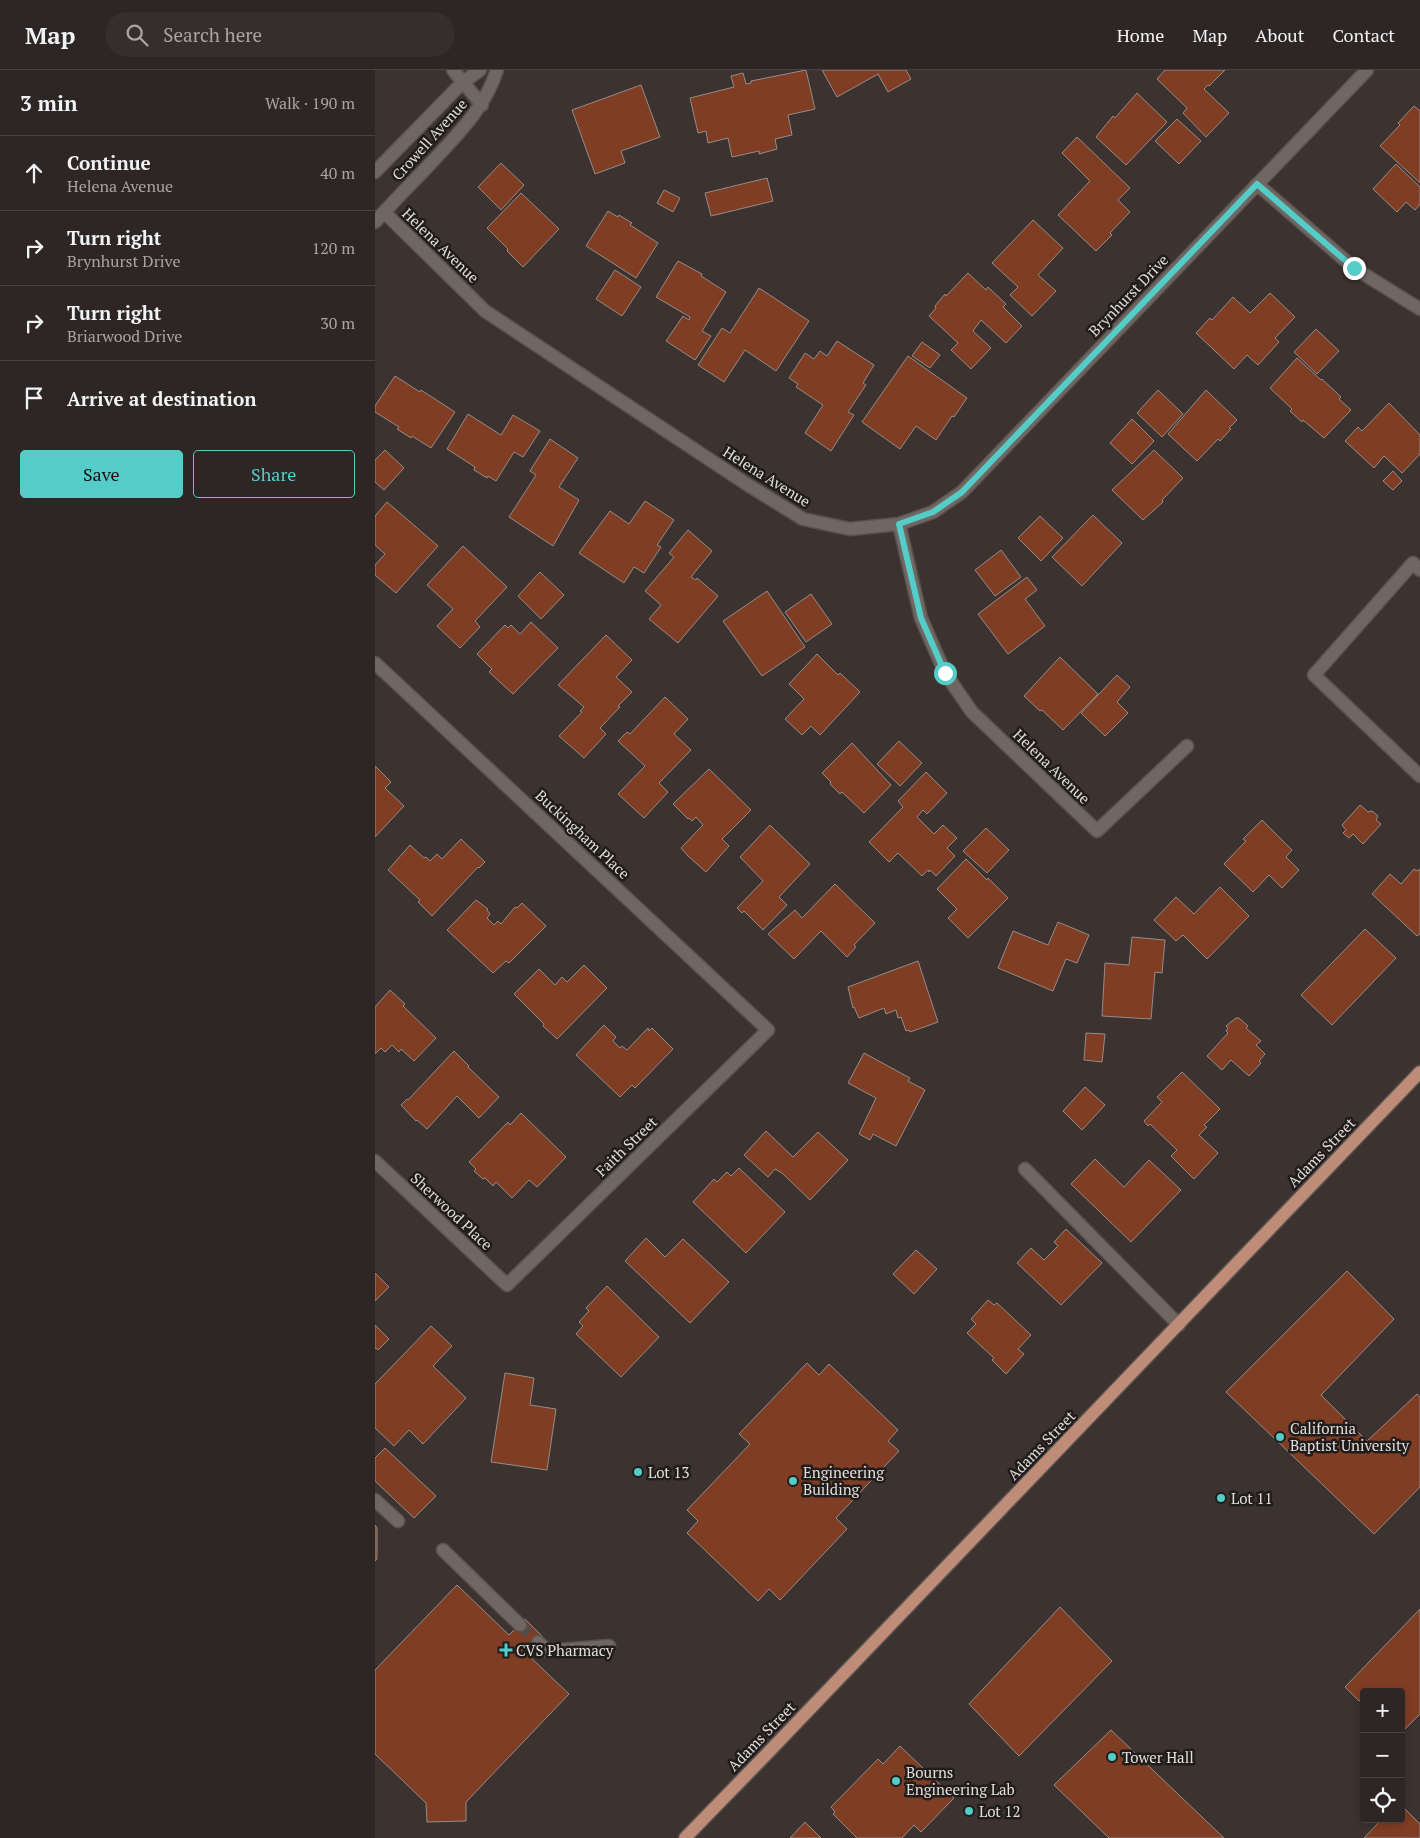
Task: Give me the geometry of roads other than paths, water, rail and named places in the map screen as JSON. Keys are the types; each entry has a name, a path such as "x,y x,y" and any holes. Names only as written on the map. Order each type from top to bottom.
{"main road":[{"name":"Adams Street","path":"685,1838 1420,1072"}],"street":[{"path":"453,70 482,105"},
{"name":"Crowell Avenue","path":"375,172 463,82 480,70"},
{"name":"Crowell Avenue","path":"375,222 482,105 497,70"},
{"name":"Brynhurst Drive","path":"899,524 933,512 962,492 1367,70"},
{"path":"1257,184 1354,268 1420,309"},
{"name":"Helena Avenue","path":"384,212 485,311 748,486 803,519 850,529 899,524 921,618 945,673 972,712 1097,831 1187,746"},
{"path":"1420,570 1413,563 1314,675 1420,776"},
{"name":"Buckingham Place","path":"375,663 768,1030"},
{"name":"Faith Street","path":"507,1285 768,1030"},
{"name":"Sherwood Place","path":"375,1161 507,1285"},
{"path":"1025,1169 1179,1325"},
{"path":"375,1500 398,1522"},
{"path":"443,1550 520,1625"},
{"path":"537,1642 549,1651 609,1646"}],"tunnel":[{"path":"520,1625 538,1642"}],"place":[{"name":"California Baptist University","path":"1280,1437"},
{"name":"Lot 13","path":"638,1472"},
{"name":"Engineering Building","path":"793,1481"},
{"name":"Lot 11","path":"1221,1498"},
{"name":"CVS Pharmacy","path":"506,1650"},
{"name":"Tower Hall","path":"1112,1757"},
{"name":"Bourns Engineering Lab","path":"896,1781"},
{"name":"Lot 12","path":"969,1811"}]}
